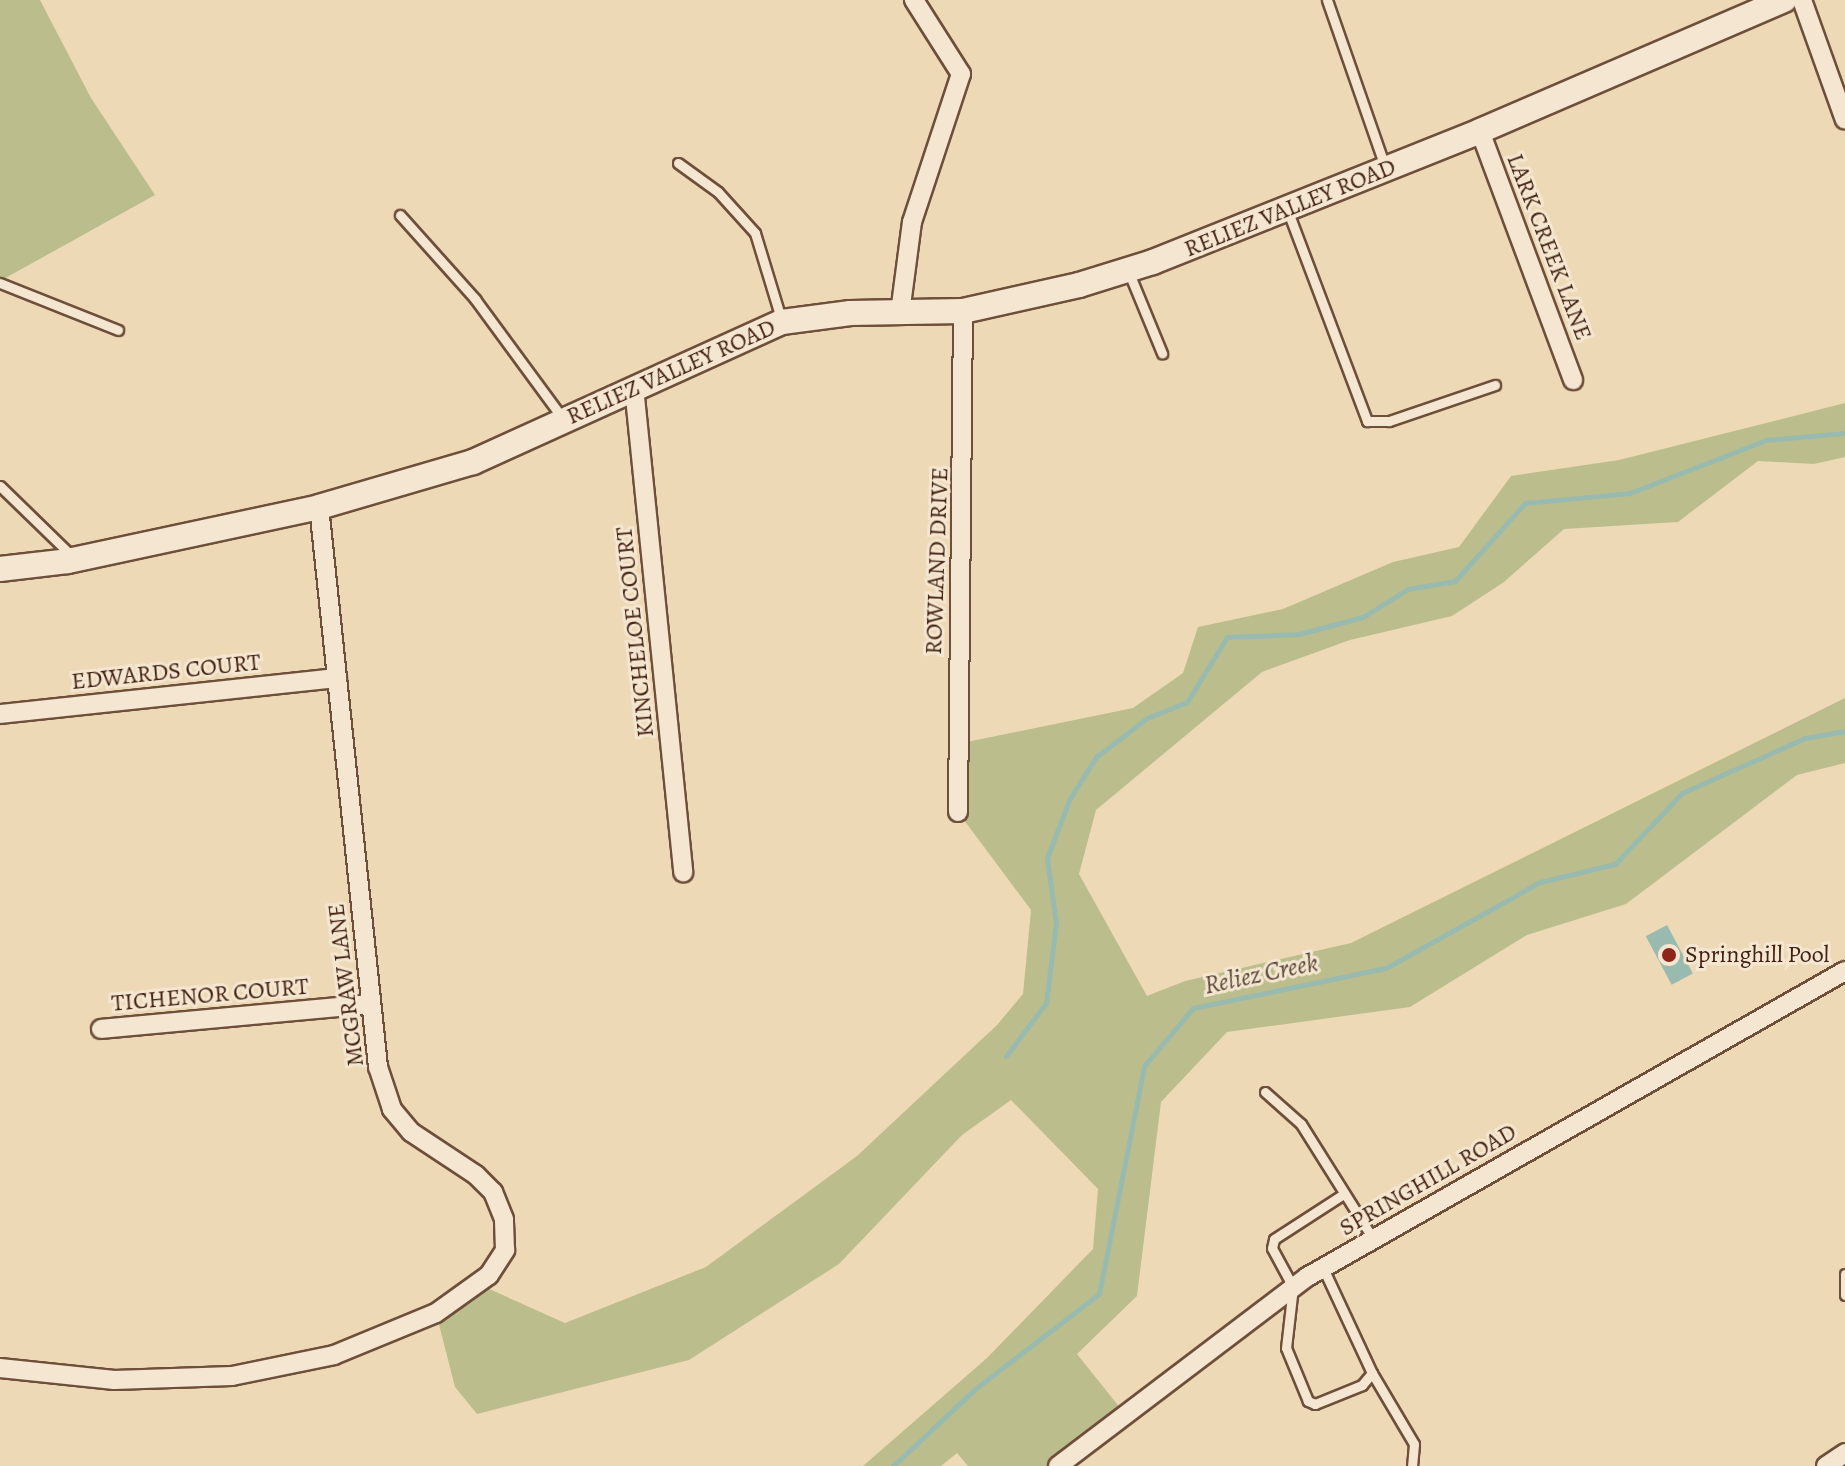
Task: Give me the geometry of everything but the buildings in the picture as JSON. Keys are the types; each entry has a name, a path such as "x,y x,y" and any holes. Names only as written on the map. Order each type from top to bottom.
{"main road":[{"name":"RELIEZ VALLEY ROAD","path":"0,569 75,560 319,507 473,462 782,322 963,311 1128,270 1387,170 1784,0"}],"street":[{"path":"900,313 912,222 961,74 914,0"},
{"path":"1802,0 1845,120"},
{"name":"LARK CREEK LANE","path":"1480,131 1573,380"},
{"name":"ROWLAND DRIVE","path":"958,812 963,311"},
{"name":"KINCHELOE COURT","path":"634,387 683,873"},
{"name":"MCGRAW LANE","path":"0,1368 114,1380 232,1376 334,1355 436,1313 489,1275 505,1250 504,1219 493,1192 476,1175 411,1132 392,1109 378,1067 319,507"},
{"name":"EDWARDS COURT","path":"0,714 337,678"},
{"name":"SPRINGHILL ROAD","path":"1058,1466 1293,1287 1323,1268 1845,971"},
{"name":"TICHENOR COURT","path":"101,1029 370,1004"},
{"path":"1826,1466 1845,1453"}],"lane":[{"path":"1327,0 1387,170"},
{"path":"678,163 718,192 755,233 782,322"},
{"path":"1287,209 1367,421 1389,421 1495,385"},
{"path":"400,215 475,299 564,420"},
{"path":"1128,270 1162,353"},
{"path":"0,283 118,330"},
{"path":"0,486 75,560"},
{"path":"1265,1092 1301,1124 1342,1195 1373,1239"},
{"path":"1342,1195 1274,1239 1278,1266 1293,1287 1284,1338 1308,1401 1315,1404 1362,1385 1372,1373"},
{"path":"1323,1268 1372,1373 1414,1444 1412,1466"},
{"path":"1845,1274 1845,1295"}],"green space":[{"path":"0,0 40,0 91,98 155,195 0,281"},
{"path":"1845,403 1845,457 1814,464 1758,461 1678,522 1564,529 1504,582 1452,616 1350,640 1262,672 1096,810 1079,874 1147,996 1185,981 1351,943 1845,698 1845,763 1797,775 1626,904 1527,935 1410,1007 1227,1032 1161,1102 1137,1296 1077,1354 1125,1414 1058,1466 968,1466 957,1453 941,1466 863,1466 987,1358 1093,1249 1098,1189 1011,1100 962,1135 839,1264 689,1360 477,1414 455,1387 436,1313 476,1283 565,1323 706,1267 857,1156 997,1025 1023,994 1031,910 958,812 957,744 1133,708 1183,673 1198,627 1283,609 1393,562 1459,547 1511,476 1619,460"}],"water":[{"name":"Springhill Pool","path":"1667,925 1693,974 1672,985 1646,936"}],"waterway":[{"path":"1006,1056 1046,1003 1056,923 1047,858 1069,800 1096,757 1147,718 1187,702 1227,637 1299,634 1363,617 1408,589 1455,581 1525,503 1630,493 1766,440 1845,433"},
{"name":"Reliez Creek","path":"893,1466 975,1389 1099,1294 1144,1066 1193,1008 1386,968 1540,882 1615,864 1682,793 1805,738 1845,731"}],"place":[{"name":"Springhill Pool","path":"1669,955"}]}
